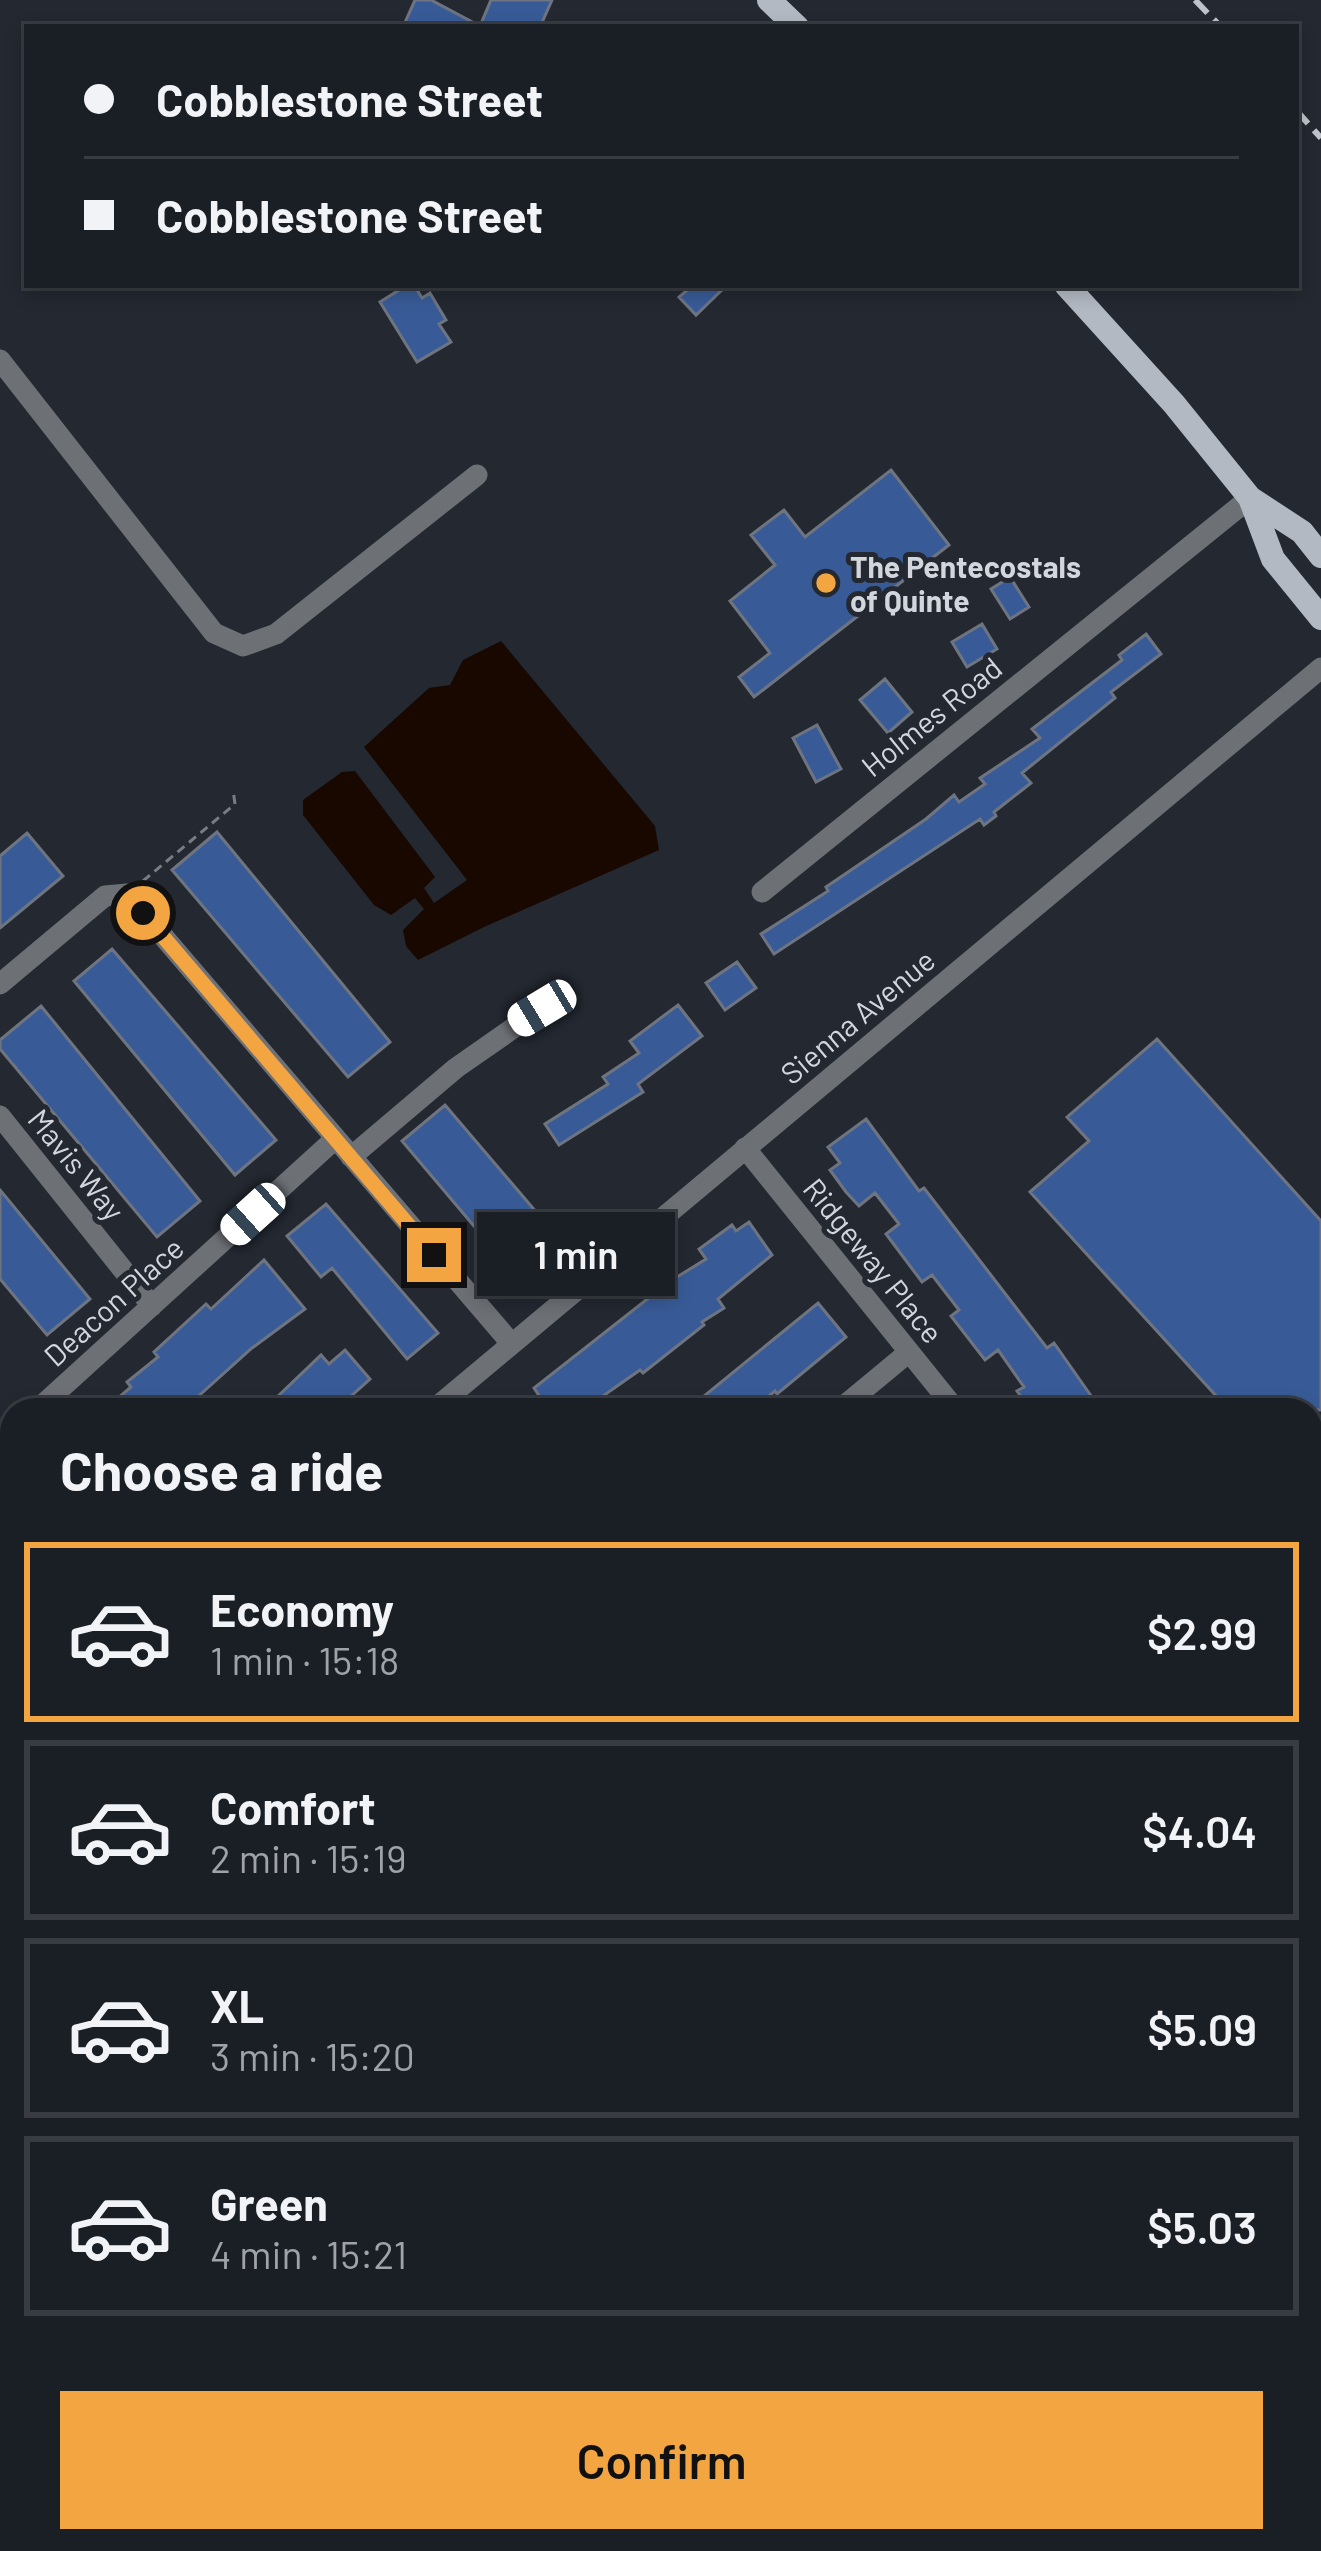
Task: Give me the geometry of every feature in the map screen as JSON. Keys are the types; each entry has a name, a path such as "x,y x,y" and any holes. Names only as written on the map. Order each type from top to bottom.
{"main road":[{"path":"769,0 794,24"},
{"path":"1069,288 1174,404 1250,498 1273,559 1321,618"},
{"path":"1250,498 1303,532 1321,556"}],"street":[{"path":"0,360 214,633 243,646 276,634 477,476"},
{"name":"Holmes Road","path":"762,892 1250,498"},
{"name":"Sienna Avenue","path":"447,1398 1321,668"},
{"path":"0,984 105,896 128,894 510,1342"},
{"path":"351,1157 456,1068 542,1008"},
{"name":"Mavis Way","path":"0,1116 152,1306"},
{"name":"Deacon Place","path":"51,1398 335,1139"},
{"name":"Ridgeway Place","path":"745,1148 946,1398"},
{"path":"853,1398 909,1352"}],"path":[{"path":"128,894 235,804 233,790"}],"shaded area":[{"path":"501,641 655,826 659,850 418,960 406,946 403,930 424,909 415,898 391,915 374,905 303,815 303,800 342,772 355,771 435,877 424,888 434,903 467,880 364,747 429,688 450,685 463,660"}],"building":[{"path":"415,0 431,0 476,24 404,24"},
{"path":"491,0 552,0 541,24 481,24"},
{"path":"402,288 416,288 422,298 430,293 446,320 439,324 451,342 417,362 380,302"},
{"path":"690,288 724,288 696,315 679,297"},
{"name":"The Pentecostals of Quinte","path":"891,470 949,545 754,697 739,677 770,653 730,601 775,565 751,535 784,510 805,537"},
{"path":"1010,577 1029,607 1010,619 991,589"},
{"path":"982,624 997,649 967,667 952,642"},
{"path":"1146,634 1161,654 1111,692 1115,698 1022,773 1031,783 994,812 996,816 984,825 980,819 774,954 761,934 828,891 826,887 954,795 959,802 985,784 980,778 1040,738 1032,729 1122,660 1119,655"},
{"path":"885,679 912,712 888,733 860,700"},
{"path":"817,725 841,769 816,782 793,738"},
{"path":"217,832 390,1042 348,1077 172,870"},
{"path":"27,833 63,876 0,928 0,856"},
{"path":"112,949 276,1140 235,1175 74,981"},
{"path":"737,962 756,988 725,1010 706,983"},
{"path":"678,1005 702,1036 638,1084 643,1092 559,1145 545,1124 608,1084 603,1077 639,1053 630,1041"},
{"path":"41,1006 200,1201 157,1237 0,1049 0,1040"},
{"path":"1157,1039 1321,1221 1321,1398 1218,1398 1030,1192 1089,1141 1067,1117"},
{"path":"445,1105 555,1234 512,1271 402,1141"},
{"path":"866,1119 1047,1348 1054,1343 1093,1398 1022,1398 1017,1391 1024,1387 998,1350 985,1360 951,1316 959,1310 932,1275 922,1282 886,1234 899,1224 875,1193 859,1206 846,1192 830,1170 840,1163 828,1147"},
{"path":"0,1190 90,1299 47,1335 0,1279"},
{"path":"326,1204 438,1333 407,1359 332,1268 321,1277 287,1236"},
{"path":"749,1222 772,1255 718,1299 724,1308 704,1325 643,1373 640,1370 600,1398 539,1398 534,1388 669,1282 706,1259 699,1249 732,1225 736,1231"},
{"path":"264,1260 305,1309 196,1398 118,1398 131,1387 127,1382 158,1357 154,1352 206,1304 211,1309"},
{"path":"818,1303 846,1337 777,1394 702,1398"},
{"path":"345,1350 370,1379 349,1398 276,1398 321,1355 329,1364"}],"railway":[{"path":"1195,0 1218,24"},
{"path":"1299,113 1321,138"}],"place":[{"name":"The Pentecostals of Quinte","path":"826,583"}],"route":[{"path":"143,913 434,1255"}]}
